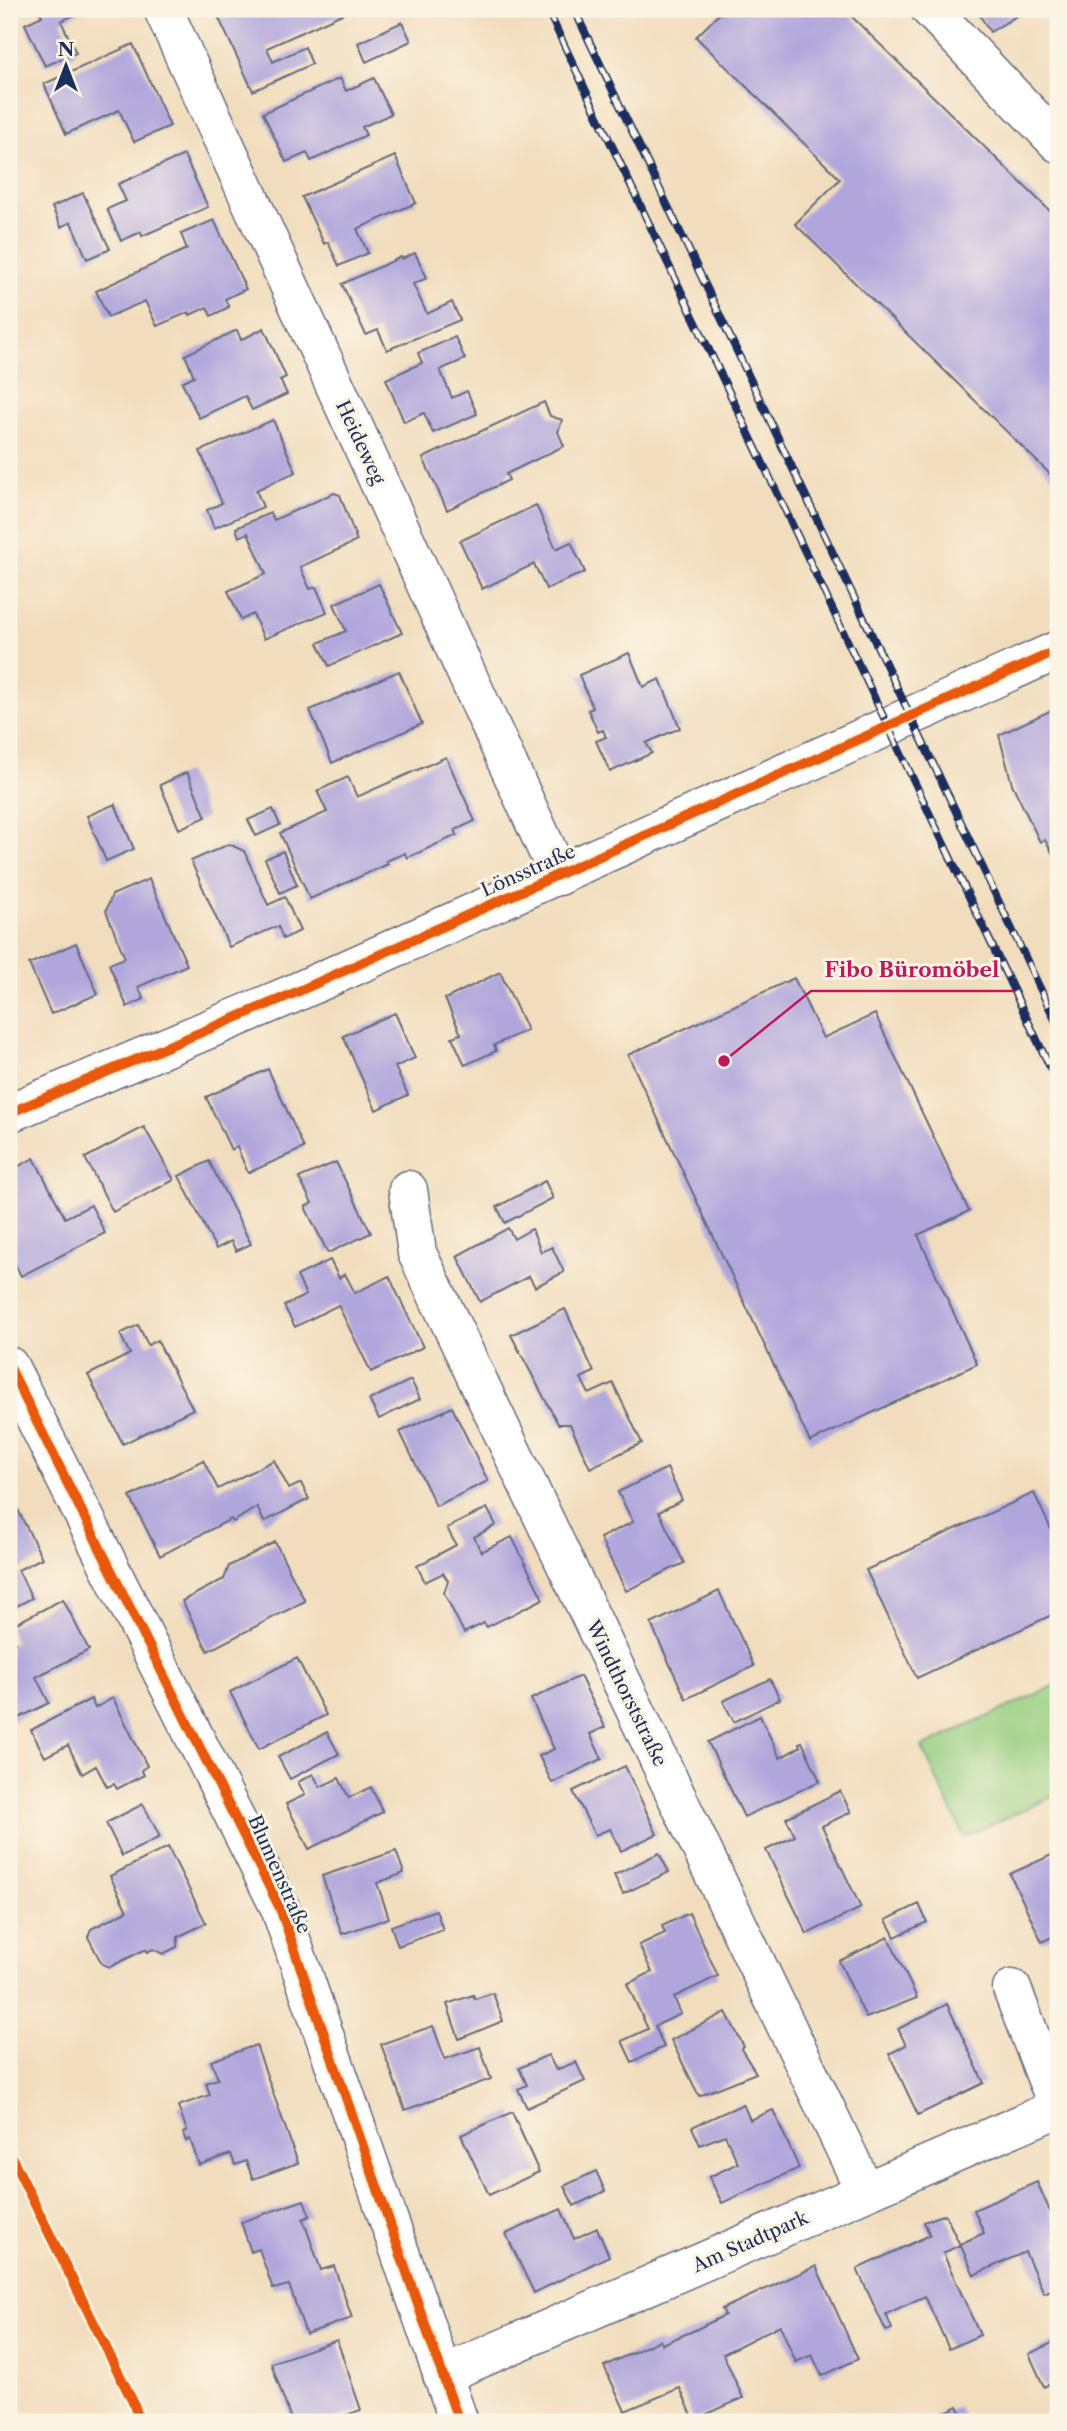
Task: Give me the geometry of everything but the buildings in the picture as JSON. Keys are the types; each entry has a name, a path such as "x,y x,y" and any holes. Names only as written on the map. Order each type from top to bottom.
{"street":[{"name":"Heideweg","path":"163,9 559,876"},
{"path":"930,9 1058,143"},
{"name":"Lönsstraße","path":"9,1113 290,995 1058,650"},
{"name":"Windthorststraße","path":"408,1190 417,1254 865,2191"},
{"name":"Blumenstraße","path":"9,1366 280,1908 459,2422"},
{"name":"Am Stadtpark","path":"442,2375 1058,2108 1012,1989"}],"green space":[{"path":"1058,1684 1058,1794 964,1837 922,1747"}],"railway":[{"path":"547,9 1058,1084"},
{"path":"574,9 1058,1026"}],"cycle path":[{"path":"9,1113 290,995 1058,650"},
{"path":"9,1366 280,1908 459,2422"},
{"path":"9,2152 133,2402 140,2422"}],"place":[{"name":"Fibo Büromöbel","path":"724,1061"}]}
